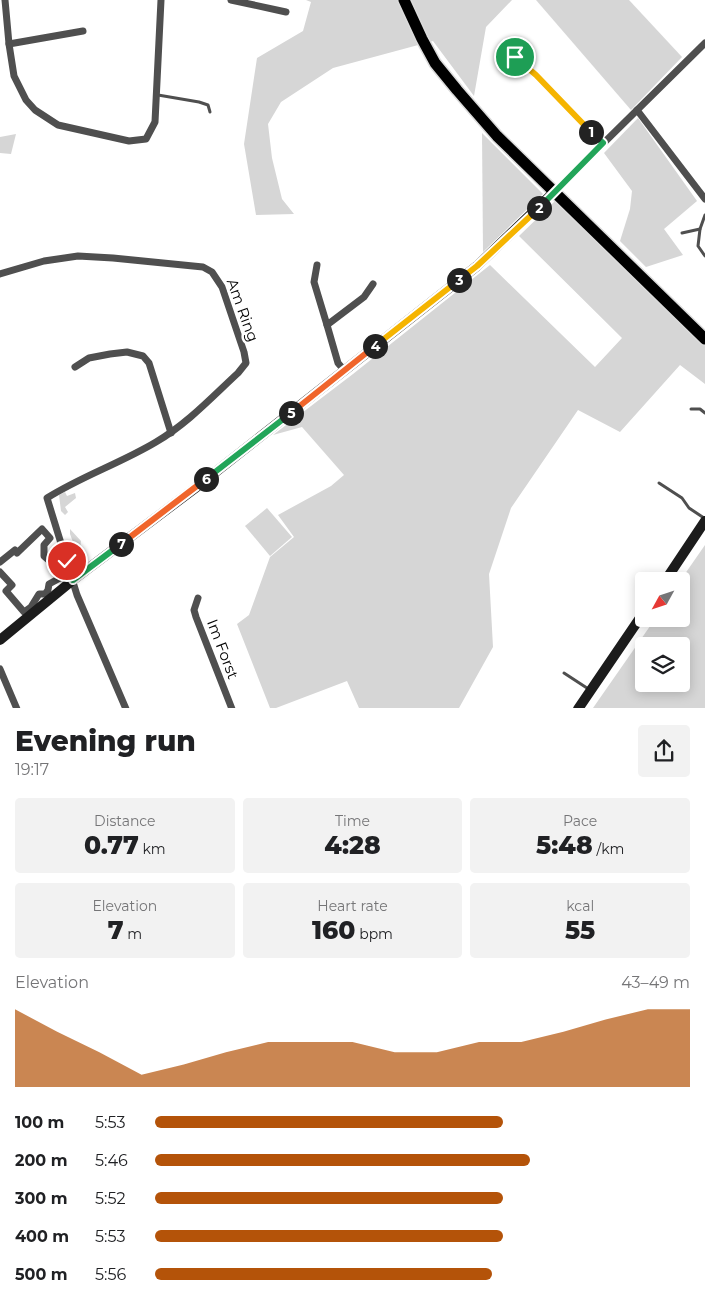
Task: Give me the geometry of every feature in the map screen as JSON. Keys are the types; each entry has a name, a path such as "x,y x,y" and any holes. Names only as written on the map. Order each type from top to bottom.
{"main road":[{"path":"404,0 422,39 436,63 456,90 497,136 705,339"}],"street":[{"path":"5,0 14,76 26,100 40,114 58,125 130,141 146,139 155,122 161,0"},
{"path":"230,0 286,12"},
{"path":"9,44 83,32"},
{"path":"0,640 33,609 194,489 477,266 556,192 705,43"},
{"path":"515,57 536,75 603,143"},
{"path":"637,110 705,199"},
{"name":"Am Ring","path":"0,274 44,261 78,256 203,267 212,272 222,286 246,363 225,385 171,433 156,443 72,483 47,498 56,525"},
{"path":"317,264 314,282 338,363 344,370"},
{"path":"327,324 364,297 373,284"},
{"path":"74,367 89,358 110,354 127,352 144,356 149,363 171,433"},
{"path":"671,572 705,520"},
{"path":"56,525 78,595 126,708"},
{"path":"0,562 15,550 17,553 42,529 50,538 44,544 44,556 51,562 60,578 49,584 45,594 39,594 33,609 24,612 6,591 12,585 0,572"},
{"name":"Im Forst","path":"198,598 194,610 196,617 232,708"},
{"path":"578,708 635,625"},
{"path":"0,669 17,708"}],"lane":[{"path":"157,95 199,102 208,105 210,112"},
{"path":"705,215 700,228 698,246 705,256"},
{"path":"682,233 700,228"},
{"path":"691,409 700,409 705,412"},
{"path":"659,483 682,498 689,508 705,520"},
{"path":"46,534 56,525"},
{"path":"564,673 591,690"}],"shaded area":[{"path":"306,0 512,0 486,27 474,96 433,41 333,68 281,102 268,124 272,158 282,199 294,214 256,215 244,144 257,58 303,31 311,2"},
{"path":"536,0 629,0 682,57 631,110"},
{"path":"638,118 697,201 664,229 683,255 646,267 620,241 630,209 632,191 604,153"},
{"path":"482,133 543,194 483,252"},
{"path":"16,134 11,154 0,153 0,137"},
{"path":"555,201 705,345 705,384 680,365 620,432 578,410 511,508 489,574 493,647 459,708 359,708 347,681 276,708 270,708 237,624 249,615 270,557 294,537 278,515 331,486 344,475 302,427 273,435 490,265 595,367 622,338 519,236"},
{"path":"65,492 67,496 75,493 76,498 65,507 68,512 65,515 61,511 59,495"},
{"path":"267,508 292,537 270,556 245,526"},
{"path":"70,529 81,541 80,550 76,550"},
{"path":"705,545 705,708 593,708 635,648 635,692 690,692 690,637 642,637 649,628 690,628 690,572 686,572"}],"route":[{"path":"67,561 73,580 194,489 477,266 556,192 603,143 536,75 515,57"}]}
